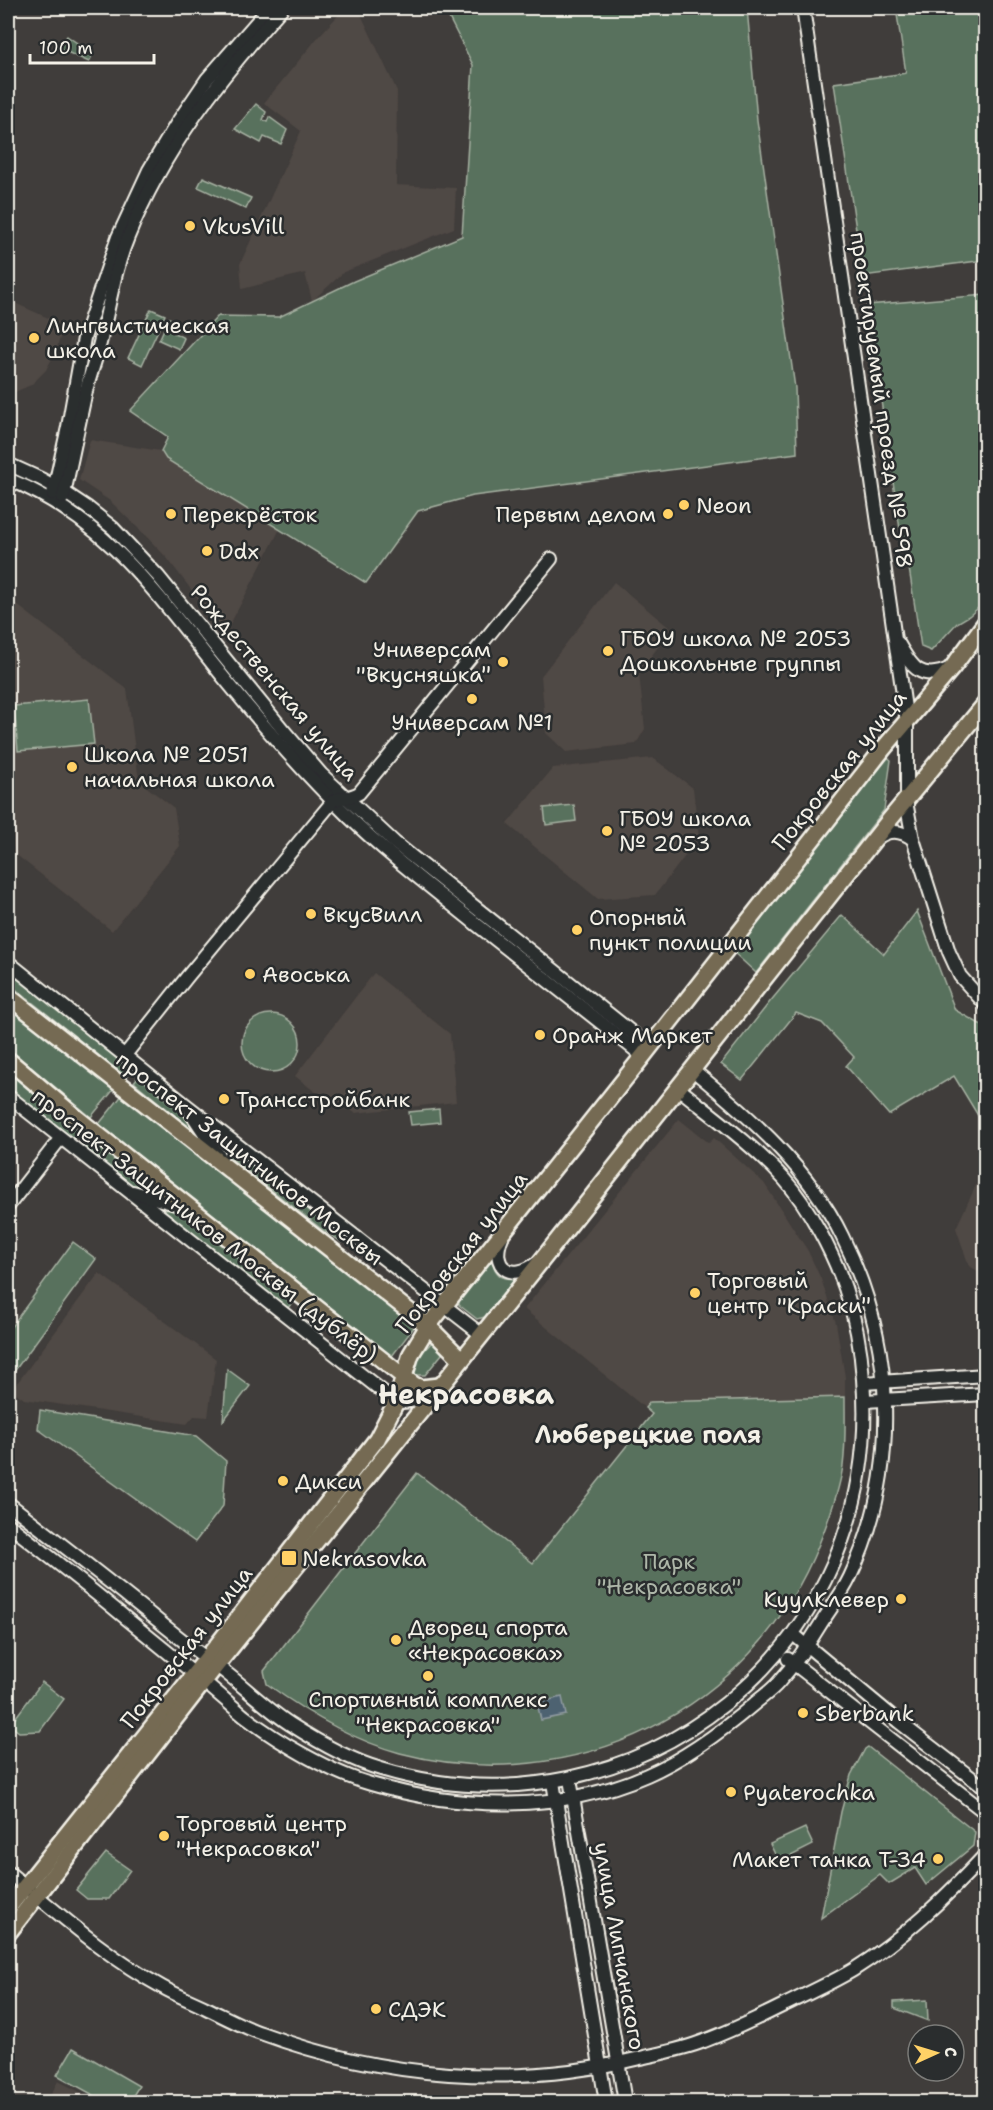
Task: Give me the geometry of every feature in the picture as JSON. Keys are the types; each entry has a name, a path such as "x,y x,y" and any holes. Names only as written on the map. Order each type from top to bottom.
{"main road":[{"name":"Покровская улица","path":"211,1663 377,1438 396,1402 411,1354 428,1326 883,749 980,635 986,622"},
{"name":"Покровская улица","path":"8,1933 31,1890 199,1678 409,1427 872,842 986,703"},
{"name":"проспект Защитников Москвы","path":"8,996 428,1326 461,1359"},
{"path":"8,1060 78,1119 414,1385 421,1388 440,1386"},
{"name":"Покровская улица","path":"8,1908 31,1890"}],"street":[{"path":"60,489 68,427 84,338 117,237 149,170 177,123 207,80 269,8"},
{"path":"57,502 100,342 114,279 127,238 185,127 218,82 282,8"},
{"name":"проектируемый проезд № 598","path":"803,8 907,722 907,800 913,839 949,952 960,976 986,1005"},
{"path":"84,338 84,344 90,351 94,350 100,342"},
{"name":"Рождественская улица","path":"8,464 60,489 113,528 137,552 321,774 395,843 646,1052"},
{"name":"Рождественская улица","path":"8,479 57,502 80,518 124,557 274,738 333,801 381,845 434,889 646,1052"},
{"path":"126,1055 187,977 333,801 340,798 347,799 359,793 551,559"},
{"path":"894,635 909,661 921,672 938,674 952,668"},
{"path":"872,842 884,834 896,831 913,839"},
{"path":"8,962 186,1105 482,1335"},
{"path":"8,1524 246,1717 274,1737 335,1771 366,1783 449,1800 493,1804 556,1800 609,1788 645,1776 681,1757 735,1720 776,1685 807,1646 849,1580 867,1536 875,1507 885,1428 886,1400 871,1309 841,1232 815,1192 786,1154 693,1070"},
{"path":"8,1503 290,1724 344,1755 378,1768 414,1778 460,1784 523,1786 570,1779 627,1762 688,1731 763,1671 793,1634 814,1602 838,1555 854,1510 863,1460 866,1426 864,1383 854,1317 844,1285 823,1239 787,1182 759,1154 678,1088"},
{"path":"709,1113 705,1107 706,1096 711,1092 720,1093"},
{"name":"проспект Защитников Москвы (дублёр)","path":"8,1096 396,1402"},
{"path":"186,1105 212,1147 233,1174"},
{"path":"8,1206 60,1139"},
{"path":"126,1190 194,1210"},
{"path":"505,1231 497,1254 500,1265 504,1269 520,1271 533,1267 542,1260"},
{"path":"864,1383 986,1375"},
{"path":"396,1402 417,1401 440,1386"},
{"path":"865,1401 986,1394"},
{"path":"123,1615 134,1601"},
{"path":"814,1602 814,1614 821,1617 828,1612"},
{"path":"793,1634 986,1789"},
{"path":"779,1651 986,1814"},
{"path":"246,1717 247,1706 251,1702 262,1702"},
{"name":"улица Липчанского","path":"570,1779 625,2103"},
{"name":"улица Липчанского","path":"553,1782 606,2103"},
{"path":"8,1872 94,1942 135,1971 163,1988 259,2033 311,2050 410,2072 461,2076 538,2075 619,2064 703,2042 763,2016 854,1970 906,1932 948,1895 986,1854"}],"shaded area":[{"path":"345,8 358,8 397,91 396,185 456,188 454,228 344,272 312,301 305,273 242,289 240,264 301,131 264,103"},
{"name":"Лингвистическая школа","path":"8,300 64,325 56,351 46,370 31,385 8,395"},
{"path":"90,440 161,451 166,459 280,529 225,634 167,558 110,501 79,480"},
{"name":"ГБОУ школа № 2053 Дошкольные группы","path":"614,582 671,629 639,673 645,729 636,744 566,752 546,733 541,676"},
{"name":"Школа № 2051 начальная школа","path":"8,598 127,689 139,781 174,808 180,846 112,931 14,853 8,802"},
{"name":"ГБОУ школа № 2053","path":"653,758 693,788 699,838 655,895 598,899 507,824 553,768"},
{"path":"374,973 450,1034 456,1102 355,1113 331,1096 324,1099 295,1076"},
{"path":"679,1119 709,1143 714,1138 764,1183 808,1251 821,1279 836,1323 845,1377 845,1397 650,1402 645,1408 524,1309"},
{"path":"985,1166 985,1275 969,1266 956,1228"},
{"path":"99,1273 216,1359 208,1417 194,1416 187,1424 24,1399 12,1390"},
{"path":"58,2081 100,2102 47,2102"}],"green space":[{"path":"444,8 747,8 757,120 795,388 797,453 473,496 418,511 366,583 166,459 161,451 168,437 130,411 218,316 279,317 354,281 462,236 473,65"},
{"path":"896,8 985,8 985,260 863,276 834,83 906,73"},
{"path":"67,36 93,54 89,62 58,48"},
{"path":"256,104 266,112 263,120 267,122 269,117 287,130 281,144 264,137 261,143 235,129"},
{"path":"203,177 251,198 246,209 198,187"},
{"path":"985,295 985,602 957,623 931,651 921,647 907,555 902,543 867,305"},
{"path":"151,309 165,315 142,365 128,358"},
{"path":"169,318 178,323 174,333 184,338 179,349 159,340"},
{"path":"89,699 94,744 18,751 14,706"},
{"path":"886,756 891,760 884,810 756,973 731,950"},
{"path":"574,805 576,821 546,825 544,808"},
{"path":"917,911 955,1010 985,1027 985,1127 954,1076 889,1115 846,1066 854,1057 822,1023 796,1013 742,1080 721,1064 842,915 884,954"},
{"path":"8,965 134,1066 126,1077 8,983"},
{"path":"8,1003 115,1088 91,1117 8,1048"},
{"path":"265,1014 277,1014 292,1022 300,1037 300,1049 292,1064 277,1072 265,1072 250,1064 242,1049 242,1037 250,1022"},
{"path":"8,1071 81,1129 72,1141 8,1090"},
{"path":"141,1073 186,1109 202,1138 134,1082"},
{"path":"123,1094 415,1326 392,1356 99,1124"},
{"path":"439,1109 440,1122 411,1125 409,1112"},
{"path":"205,1122 348,1235 342,1242 324,1231 227,1155 217,1144"},
{"path":"89,1138 165,1197 130,1187 81,1147"},
{"path":"142,1199 187,1213 277,1285 292,1303 286,1310"},
{"path":"73,1242 96,1259 8,1380 8,1331"},
{"path":"492,1259 500,1275 507,1278 517,1277 485,1317 477,1319 459,1305 459,1301"},
{"path":"431,1343 436,1343 442,1354 425,1375 416,1375 412,1371 413,1363"},
{"path":"227,1369 250,1386 223,1421"},
{"name":"Парк \"Некрасовка\"","path":"845,1397 844,1457 836,1496 819,1544 789,1603 750,1654 703,1696 650,1728 591,1751 529,1763 465,1764 400,1753 365,1741 314,1715 267,1684 264,1671 417,1473 533,1563 652,1414 645,1408 650,1402"},
{"path":"40,1410 196,1436 226,1461 223,1506 195,1542 38,1429"},
{"path":"42,1682 64,1699 40,1731 19,1732 10,1725"},
{"path":"868,1747 975,1832 973,1846 926,1885 915,1868 889,1884 880,1875 821,1918 841,1812 851,1775"},
{"path":"805,1828 813,1845 779,1862 770,1844"},
{"path":"106,1853 130,1870 109,1899 87,1899 76,1890"},
{"path":"927,2000 928,2021 894,2008 894,2002"},
{"path":"73,2048 139,2086 129,2102 106,2102 57,2075"}],"water":[{"path":"562,1697 566,1715 541,1720 537,1703"}],"place":[{"name":"VkusVill","path":"190,226"},
{"name":"Лингвистическая школа","path":"34,338"},
{"name":"Neon","path":"684,505"},
{"name":"Перекрёсток","path":"171,514"},
{"name":"Первым делом","path":"668,514"},
{"name":"Ddx","path":"207,551"},
{"name":"ГБОУ школа № 2053 Дошкольные группы","path":"608,651"},
{"name":"Универсам \"Вкусняшка\"","path":"503,662"},
{"name":"Универсам №1","path":"472,699"},
{"name":"Школа № 2051 начальная школа","path":"72,767"},
{"name":"ГБОУ школа № 2053","path":"607,831"},
{"name":"ВкусВилл","path":"311,914"},
{"name":"Опорный пункт полиции","path":"577,930"},
{"name":"Авоська","path":"250,974"},
{"name":"Оранж Маркет","path":"540,1035"},
{"name":"Трансстройбанк","path":"224,1099"},
{"name":"Торговый центр \"Краски\"","path":"695,1293"},
{"name":"Дикси","path":"283,1481"},
{"name":"Nekrasovka","path":"289,1558"},
{"name":"КуулКлевер","path":"901,1599"},
{"name":"Дворец спорта «Некрасовка»","path":"396,1640"},
{"name":"Спортивный комплекс \"Некрасовка\"","path":"428,1676"},
{"name":"Sberbank","path":"803,1713"},
{"name":"Pyaterochka","path":"731,1792"},
{"name":"Торговый центр \"Некрасовка\"","path":"164,1836"},
{"name":"Макет танка Т-34","path":"938,1859"},
{"name":"СДЭК","path":"376,2009"}],"district":[{"name":"Некрасовка","path":"466,1394"},
{"name":"Люберецкие поля","path":"648,1435"}]}
